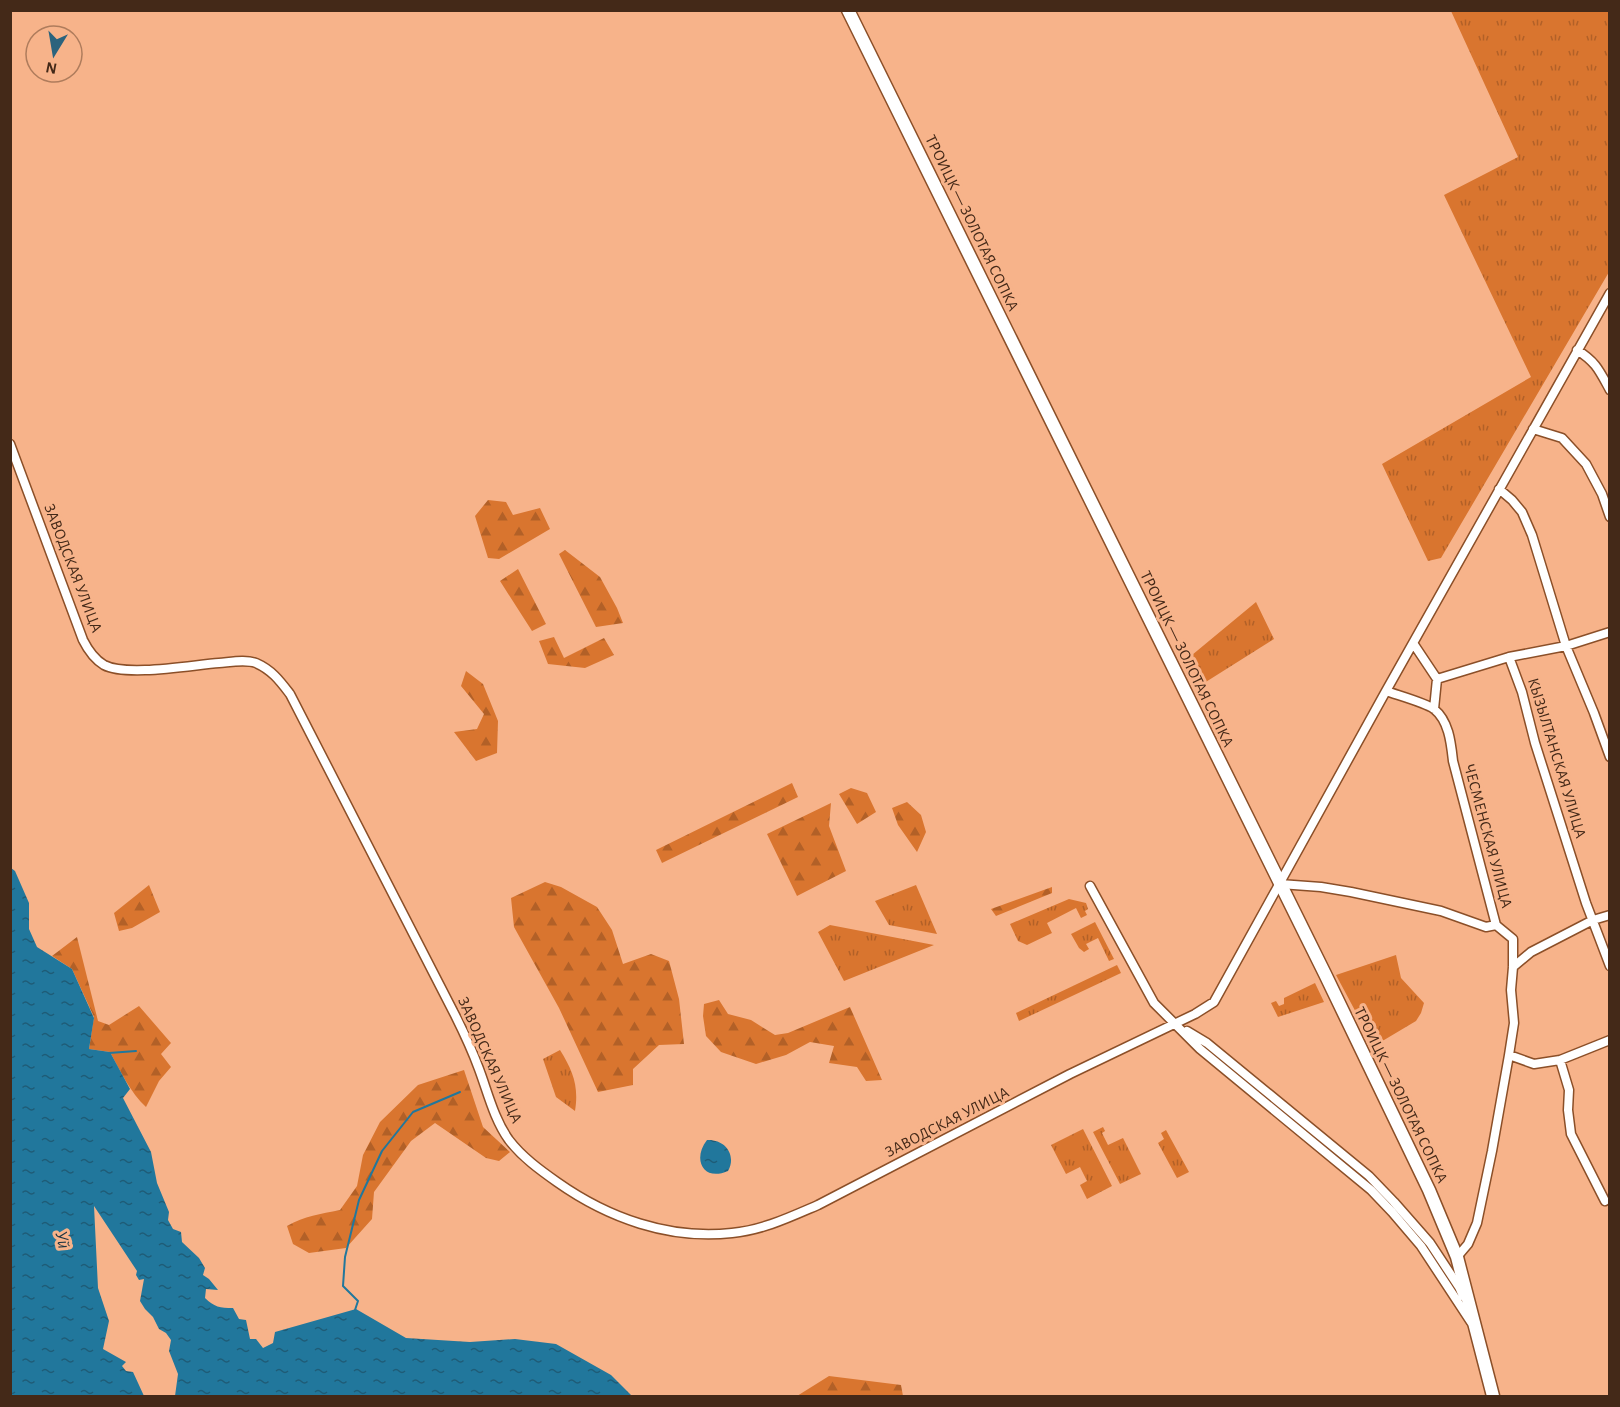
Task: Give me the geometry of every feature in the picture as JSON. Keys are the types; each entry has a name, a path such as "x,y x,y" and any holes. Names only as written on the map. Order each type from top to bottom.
{"street":[{"name":"ТРОИЦК — ЗОЛОТАЯ СОПКА","path":"848,10 1429,1190 1457,1257 1493,1396"},
{"name":"ЗАВОДСКАЯ УЛИЦА","path":"10,444 83,640 95,658 116,669 137,670 238,661 255,663 275,674 290,694 455,1015 474,1055 500,1125 510,1141 533,1164 575,1195 620,1218 652,1228 684,1233 708,1235 733,1233 757,1229 818,1205 1070,1074 1195,1014 1214,1002 1610,292"},
{"path":"1577,350 1597,366 1610,390"},
{"path":"1533,429 1562,438 1586,464 1602,494 1610,517"},
{"path":"1499,489 1522,512 1532,535 1566,646 1610,757"},
{"path":"1437,678 1509,657 1566,646 1610,632"},
{"path":"1386,691 1434,709 1437,678 1413,643"},
{"name":"КЫЗЫЛТАНСКАЯ УЛИЦА","path":"1509,657 1522,692 1538,753 1586,903 1610,966"},
{"name":"ЧЕСМЕНСКАЯ УЛИЦА","path":"1434,709 1445,721 1455,771 1496,925 1531,952"},
{"path":"1280,884 1331,888 1441,911 1486,927 1496,925"},
{"path":"1090,886 1154,1004 1200,1049 1371,1190 1421,1246 1477,1330"},
{"path":"1513,967 1531,952 1593,920 1610,915"},
{"path":"1457,1257 1468,1244 1477,1223 1509,1055 1514,1023 1511,990 1512,939"},
{"path":"1509,1055 1534,1064 1560,1060 1610,1040"},
{"path":"1560,1060 1569,1090 1571,1134 1605,1201"}],"green space":[{"path":"1451,11 1609,11 1609,272 1441,558 1428,561 1382,464 1531,377 1444,195 1518,157"},
{"path":"488,500 506,502 513,515 540,508 550,529 499,559 488,558 475,516"},
{"path":"565,550 600,577 623,623 596,627 559,554"},
{"path":"518,569 546,624 532,631 500,581"},
{"path":"1256,602 1274,639 1201,685 1186,660"},
{"path":"554,637 564,658 604,638 614,655 585,668 548,664 539,641"},
{"path":"466,671 483,684 498,721 497,753 476,761 454,732 477,729 484,714 461,686"},
{"path":"792,783 798,797 662,863 656,850"},
{"path":"851,788 867,793 876,812 857,824 839,794"},
{"path":"907,802 921,815 926,832 917,852 898,825 892,808"},
{"path":"831,803 829,826 846,871 797,896 767,834"},
{"path":"545,882 561,887 597,907 612,930 623,964 651,954 669,961 679,999 684,1044 659,1045 633,1069 633,1085 598,1092 559,1008 514,927 511,898"},
{"path":"149,885 160,912 132,928 119,931 114,913"},
{"path":"916,885 937,934 889,925 875,901"},
{"path":"1052,887 1052,893 996,916 991,909"},
{"path":"1069,899 1086,903 1087,915 1081,918 1076,908 1047,923 1052,933 1027,945 1018,941 1010,924"},
{"path":"1095,922 1114,959 1109,961 1098,938 1086,944 1089,949 1084,952 1071,934"},
{"path":"830,925 934,945 844,981 818,932"},
{"path":"77,937 98,1021 109,1025 139,1006 171,1043 161,1054 171,1067 159,1081 146,1107 130,1088 110,1052 89,1049 94,1017 72,969 52,956"},
{"path":"1396,955 1401,978 1424,1003 1416,1021 1374,1046 1336,975"},
{"path":"1117,965 1121,973 1019,1021 1016,1013"},
{"path":"1315,983 1324,1002 1278,1017 1271,1003 1276,1001 1279,1006 1284,1004 1284,998"},
{"path":"719,1000 728,1014 751,1020 775,1035 788,1033 850,1007 882,1080 866,1081 857,1067 829,1063 834,1046 810,1042 786,1055 756,1064 721,1052 706,1036 703,1016 704,1004"},
{"path":"560,1050 574,1079 575,1111 556,1097 543,1059"},
{"path":"464,1070 483,1127 510,1152 499,1161 486,1158 435,1123 411,1141 374,1192 372,1219 346,1248 309,1253 293,1244 287,1226 319,1214 340,1210 357,1186 363,1155 380,1122 418,1085"},
{"path":"1103,1127 1105,1131 1102,1133 1108,1145 1123,1138 1141,1174 1120,1184 1093,1132"},
{"path":"1083,1129 1112,1186 1087,1199 1080,1185 1087,1181 1080,1167 1066,1174 1051,1145"},
{"path":"1166,1130 1189,1172 1177,1178 1158,1143 1164,1139 1161,1133"},
{"path":"829,1376 901,1385 903,1396 797,1396"}],"water":[{"name":"Уй","path":"11,868 15,871 29,903 29,929 37,947 72,969 94,1018 89,1049 110,1052 130,1089 123,1098 151,1152 157,1183 169,1212 168,1220 173,1229 181,1232 182,1242 199,1258 205,1268 203,1275 218,1290 206,1289 205,1298 218,1306 233,1308 239,1319 246,1320 250,1339 256,1339 263,1348 273,1343 275,1332 356,1309 406,1338 470,1342 515,1339 556,1344 611,1375 632,1396 175,1396 178,1374 169,1351 171,1340 159,1329 140,1301 144,1279 139,1280 136,1275 137,1271 94,1206 98,1288 109,1321 103,1349 126,1362 122,1366 126,1371 133,1372 144,1396 11,1396"},
{"path":"707,1140 719,1142 728,1149 731,1159 728,1171 719,1174 712,1173 702,1167 700,1154"}],"waterway":[{"path":"109,1053 136,1051"},
{"path":"355,1310 358,1301 343,1286 345,1257 359,1200 382,1151 413,1112 460,1092"}]}
